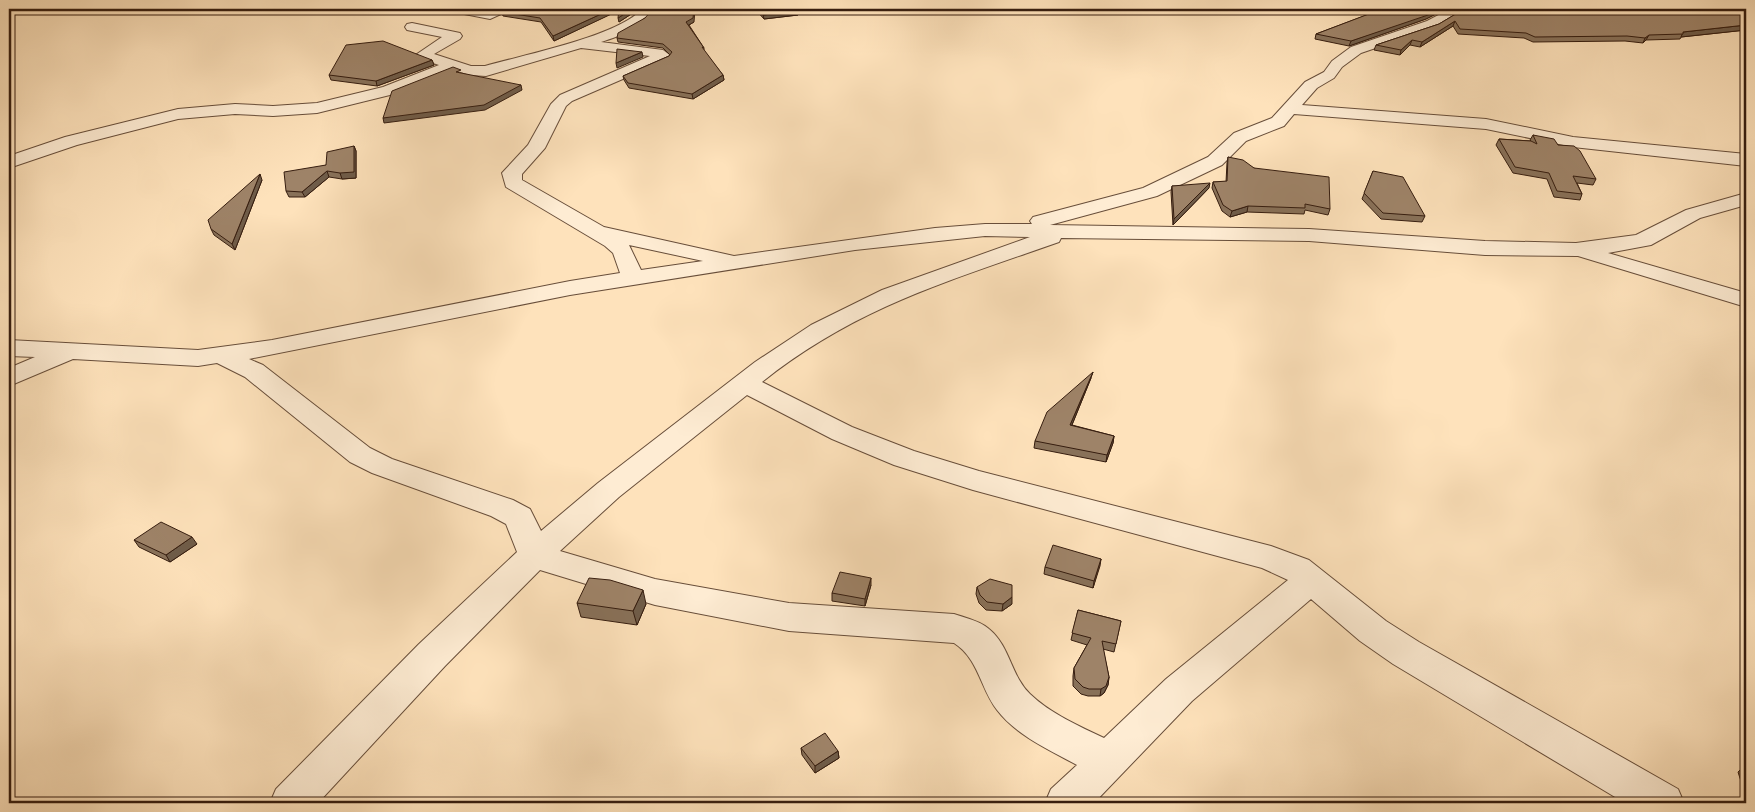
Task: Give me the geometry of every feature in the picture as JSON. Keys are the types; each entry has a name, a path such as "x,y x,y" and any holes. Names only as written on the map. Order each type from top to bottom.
{"street":[{"path":"459,9 490,15 505,9"},
{"path":"412,27 455,36 424,54 470,70 486,70 583,44 630,27 639,21 649,9"},
{"path":"1015,230 1043,220 1150,192 1214,161 1233,141 1278,122 1291,110 1311,85 1329,75 1337,64 1356,50 1432,24 1459,9"},
{"path":"583,44 658,53 664,56 566,98 559,104 536,148 512,173 510,178 512,184 599,232 623,251 633,279"},
{"path":"9,162 71,140 178,114 240,109 273,111 317,108 388,91 452,65"},
{"path":"1291,110 1392,115 1486,124 1573,142 1746,160"},
{"path":"9,348 198,358 222,356 405,322 538,294 855,244 935,234 1015,230 1309,235 1486,248 1576,250 1615,246 1642,240 1693,214 1746,199"},
{"path":"291,803 410,677 583,512 745,384 813,333 841,317 914,285 1066,231"},
{"path":"599,232 740,262"},
{"path":"1576,250 1746,300"},
{"path":"9,378 69,351"},
{"path":"222,356 254,371 360,455 382,466 502,508 519,517 535,556"},
{"path":"745,384 842,433 904,458 973,480 1271,558 1297,568 1373,631 1406,653 1663,803"},
{"path":"535,556 655,592 789,617 954,628 969,632 983,643 1009,697 1028,716 1108,761"},
{"path":"1066,803 1179,690 1311,580"}],"building":[{"path":"507,9 612,9 553,36 540,18 502,12"},
{"path":"619,9 632,9 618,18"},
{"path":"653,9 694,9 693,18 686,22 723,75 692,94 628,83 623,76 669,56 672,52 663,44 617,38 618,33 645,18"},
{"path":"758,9 796,9 798,11 763,15"},
{"path":"1382,9 1439,9 1428,15 1351,41 1316,34"},
{"path":"1464,9 1746,9 1746,25 1683,32 1683,34 1649,35 1645,38 1627,36 1535,37 1526,33 1460,29 1455,21 1422,42 1412,40 1401,50 1376,45 1439,24"},
{"path":"383,41 432,60 376,81 329,75 346,45"},
{"path":"617,49 642,52 616,63"},
{"path":"453,67 461,70 456,72 521,85 484,105 383,118 392,91"},
{"path":"1533,135 1554,139 1558,145 1574,146 1580,151 1596,179 1573,176 1582,194 1557,191 1549,173 1515,167 1499,139 1531,141 1537,144"},
{"path":"354,146 354,172 340,173 327,171 302,192 286,191 284,172 326,165 327,152"},
{"path":"1228,157 1243,160 1254,168 1329,177 1330,209 1305,204 1305,208 1248,206 1232,211 1223,205 1213,182 1227,181"},
{"path":"1373,171 1403,177 1425,216 1383,213 1364,193"},
{"path":"260,174 232,244 211,229 208,220"},
{"path":"1210,183 1174,219 1172,186"},
{"path":"1093,372 1070,425 1114,436 1107,455 1035,441 1047,412"},
{"path":"161,522 192,537 166,555 134,540"},
{"path":"1053,545 1101,559 1094,581 1045,567"},
{"path":"840,572 871,578 865,599 832,593"},
{"path":"589,578 610,580 643,590 633,611 577,603"},
{"path":"990,579 1012,585 1012,597 1003,604 987,602 980,595 977,587"},
{"path":"1078,610 1121,621 1116,644 1102,641 1109,677 1106,686 1101,689 1083,687 1075,679 1074,668 1091,638 1072,633"},
{"path":"825,733 838,751 815,766 801,748"}]}
